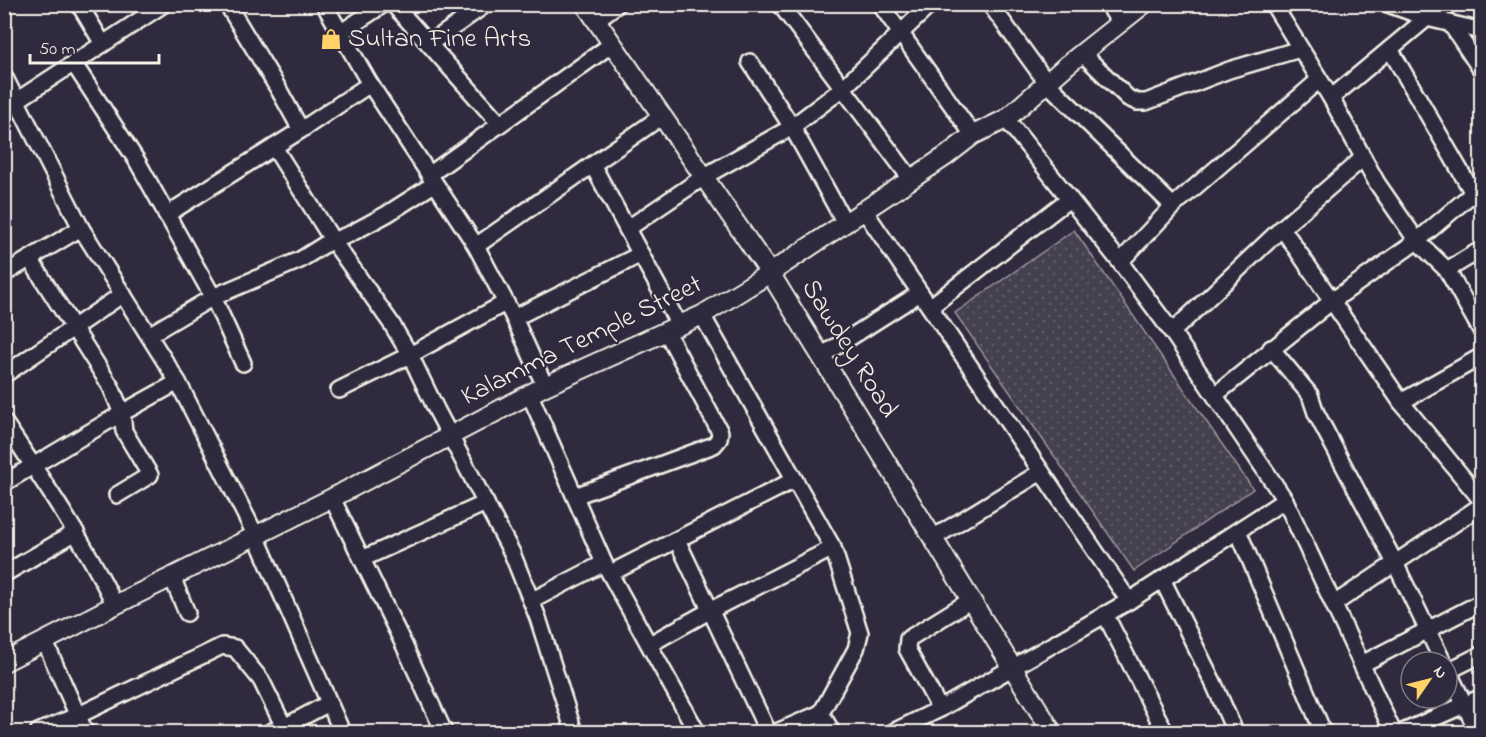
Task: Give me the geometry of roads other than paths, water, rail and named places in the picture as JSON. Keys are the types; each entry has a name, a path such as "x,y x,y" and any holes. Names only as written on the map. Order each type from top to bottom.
{"street":[{"path":"79,4 103,44"},
{"path":"10,105 164,4"},
{"path":"227,4 301,130"},
{"path":"324,4 370,84 476,246 514,318 537,391 575,496 608,568 696,732"},
{"path":"340,33 384,4"},
{"path":"393,4 500,124"},
{"path":"429,44 486,4"},
{"name":"Sawdey Road","path":"585,4 770,273 1052,732"},
{"path":"596,20 618,4"},
{"path":"780,4 911,179"},
{"path":"880,4 973,135"},
{"path":"627,229 705,176 792,127 842,89 931,4"},
{"path":"990,4 1047,83 1173,206"},
{"path":"1108,4 1120,23"},
{"name":"Kalamma Temple Street","path":"5,662 332,498 537,391 702,315 770,273 973,135 1006,119 1082,53 1144,4"},
{"path":"1273,4 1331,98 1377,183 1417,241 1447,270 1482,332"},
{"path":"1388,4 1427,18 1482,31"},
{"path":"1331,98 1427,18 1450,4"},
{"path":"1450,23 1482,70"},
{"path":"149,335 213,297 300,260 387,214 500,124 612,44"},
{"path":"1082,53 1128,98 1137,102 1146,102 1229,70 1300,49"},
{"path":"1215,395 1332,301 1417,241 1477,190 1390,49"},
{"path":"750,62 792,127 845,223"},
{"path":"74,64 137,161 213,297 243,363"},
{"path":"4,76 10,105 81,228 178,382 256,536 342,732"},
{"path":"1120,262 1173,206 1319,80"},
{"path":"166,215 370,84"},
{"path":"476,246 662,116"},
{"path":"1006,119 1120,262 1172,332 1285,500 1393,732"},
{"path":"274,147 333,241 391,323 410,355 512,553 531,601 574,732"},
{"path":"1172,332 1282,228 1363,158"},
{"path":"575,496 714,445 719,439 720,432 640,254 593,166"},
{"path":"930,307 1069,200"},
{"path":"864,210 1129,601"},
{"path":"4,274 81,228"},
{"path":"1282,228 1401,402 1482,503 1334,604"},
{"path":"1447,270 1482,249"},
{"path":"514,318 640,254"},
{"path":"30,259 111,387 122,413 124,431 150,475 117,495"},
{"path":"821,356 920,293"},
{"path":"4,375 123,294"},
{"path":"339,390 410,355 505,303"},
{"path":"702,315 833,548 860,633 856,649 820,713 777,732"},
{"path":"1271,348 1310,395 1316,413 1395,563 1437,650"},
{"path":"1401,402 1482,356"},
{"path":"4,483 178,382"},
{"path":"4,422 92,558 115,605"},
{"path":"933,538 1041,472"},
{"path":"531,601 677,540 794,480"},
{"path":"332,498 404,643 444,732"},
{"path":"893,732 940,709 1129,601 1285,500"},
{"path":"362,559 486,503"},
{"path":"1238,531 1323,732"},
{"path":"4,574 76,532"},
{"path":"677,540 768,732"},
{"path":"650,644 833,548"},
{"path":"172,577 187,613"},
{"path":"1162,579 1235,732"},
{"path":"940,709 907,649 906,643 908,639 971,600"},
{"path":"1362,664 1482,602"},
{"path":"1105,615 1165,732"},
{"path":"45,642 85,732"},
{"path":"38,732 79,716 222,646 236,648 261,680 277,730 329,703"},
{"path":"1459,665 1482,654"},
{"path":"1459,695 1478,732"},
{"path":"1402,732 1482,697"},
{"path":"820,713 832,732"}],"place":[{"name":"Sultan Fine Arts","path":"331,39"}]}
